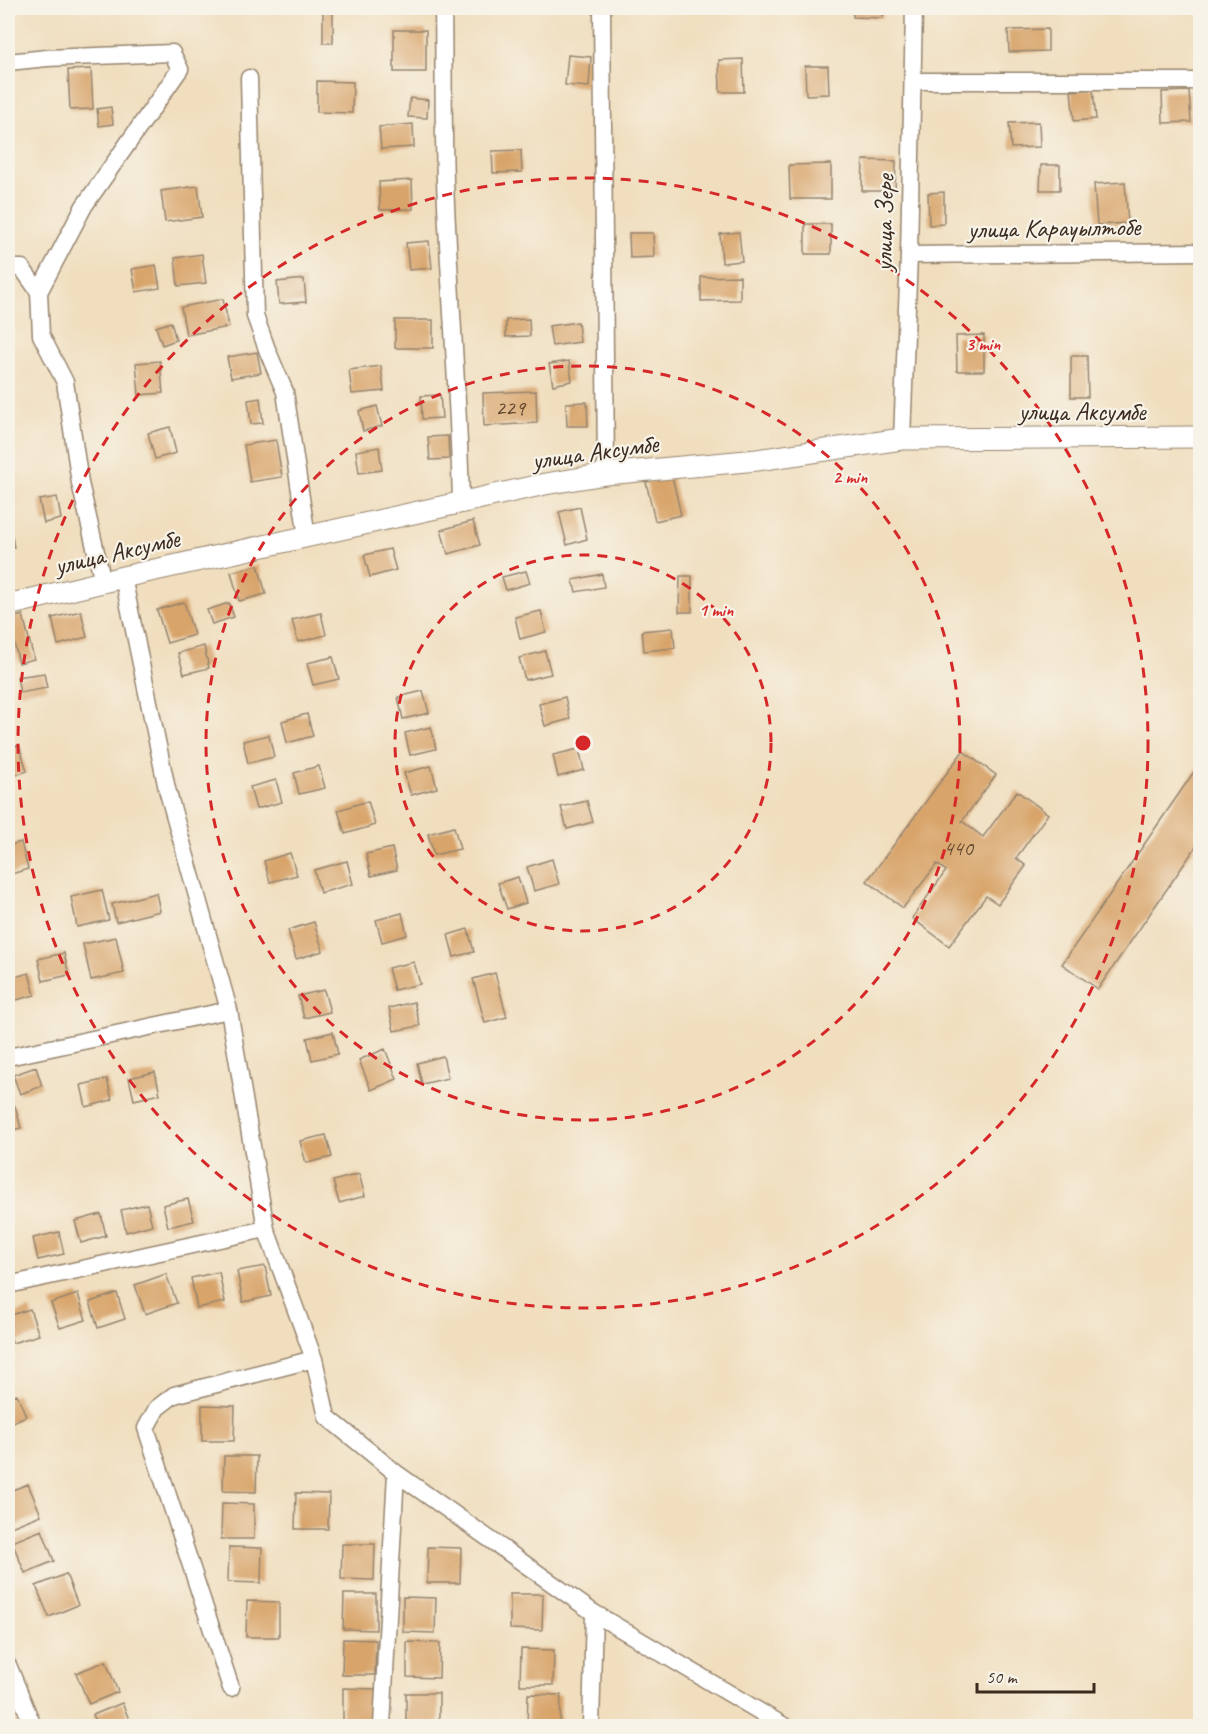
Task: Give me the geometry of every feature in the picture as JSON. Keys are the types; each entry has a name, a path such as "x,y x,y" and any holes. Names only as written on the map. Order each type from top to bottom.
{"main road":[{"name":"улица Аксумбе","path":"8,605 545,484 606,474 757,460 902,439 1200,437"}],"street":[{"path":"443,8 445,179 459,421 461,504"},
{"path":"602,8 606,474"},
{"name":"улица Зере","path":"902,439 909,255 914,8"},
{"path":"8,62 47,58 172,53 180,69 84,206 39,292 41,335 65,382 80,483 113,580 167,789 228,1010 266,1229 314,1359 327,1417 396,1473 594,1612 784,1726"},
{"path":"249,78 255,316 285,392 307,537"},
{"path":"913,81 1200,81"},
{"name":"улица Карауылтобе","path":"909,255 1200,252"},
{"path":"8,268 22,268 39,292"},
{"path":"8,1057 228,1010"},
{"path":"8,1285 266,1229"},
{"path":"231,1688 146,1428 157,1408 174,1395 314,1359"},
{"path":"382,1726 396,1473"},
{"path":"591,1726 594,1612"},
{"path":"8,1665 33,1726"}],"building":[{"path":"853,8 883,8 883,18 853,17"},
{"path":"323,10 333,10 333,43 323,43"},
{"path":"1048,29 1048,51 1009,52 1008,30"},
{"path":"394,30 426,30 426,72 394,72"},
{"path":"568,55 591,57 589,87 565,85"},
{"path":"743,59 744,92 720,92 719,60"},
{"path":"805,66 828,66 829,94 806,95"},
{"path":"91,69 93,109 70,110 68,70"},
{"path":"317,81 353,82 352,113 317,112"},
{"path":"1093,89 1096,119 1074,121 1071,91"},
{"path":"1189,91 1191,122 1163,123 1162,92"},
{"path":"410,98 428,100 427,118 408,117"},
{"path":"111,107 113,124 99,126 97,109"},
{"path":"1039,122 1040,147 1011,148 1009,123"},
{"path":"413,124 414,147 381,149 379,127"},
{"path":"521,150 522,172 493,173 492,151"},
{"path":"863,160 896,161 895,191 862,191"},
{"path":"831,164 831,199 790,199 789,165"},
{"path":"1041,165 1060,165 1060,190 1040,190"},
{"path":"412,180 413,209 380,210 379,182"},
{"path":"1125,182 1128,223 1097,225 1094,184"},
{"path":"198,186 202,217 165,222 161,191"},
{"path":"944,192 944,224 929,225 928,193"},
{"path":"805,224 831,224 831,254 805,254"},
{"path":"739,232 742,261 722,263 720,234"},
{"path":"629,233 653,233 654,257 630,258"},
{"path":"429,241 432,268 409,270 406,243"},
{"path":"202,254 206,283 178,286 175,258"},
{"path":"156,265 160,288 136,292 132,269"},
{"path":"740,276 740,300 701,301 701,277"},
{"path":"304,279 306,302 279,304 277,282"},
{"path":"223,299 229,327 186,335 181,307"},
{"path":"529,319 530,336 506,337 506,320"},
{"path":"395,320 433,320 433,348 395,348"},
{"path":"171,322 176,340 162,345 156,327"},
{"path":"578,322 580,342 552,346 549,326"},
{"path":"984,335 984,371 957,371 956,336"},
{"path":"257,352 261,373 231,378 227,357"},
{"path":"1071,356 1087,356 1088,397 1071,397"},
{"path":"160,361 163,393 139,395 136,363"},
{"path":"569,361 572,381 553,385 549,364"},
{"path":"381,366 384,391 352,394 349,370"},
{"path":"536,391 537,423 484,426 483,393"},
{"path":"440,395 442,418 422,419 421,396"},
{"path":"260,398 263,423 251,424 248,400"},
{"path":"587,402 588,426 567,426 566,403"},
{"path":"377,406 382,426 363,431 359,411"},
{"path":"170,427 176,453 155,459 148,433"},
{"path":"448,436 449,459 430,460 428,437"},
{"path":"276,440 282,477 250,482 244,445"},
{"path":"379,447 382,470 359,473 356,451"},
{"path":"672,476 681,515 655,521 646,482"},
{"path":"57,497 61,519 44,523 39,500"},
{"path":"580,507 587,539 567,545 559,512"},
{"path":"473,521 480,545 448,554 441,530"},
{"path":"10,525 14,548 8,549 8,526"},
{"path":"390,549 396,570 370,577 364,555"},
{"path":"258,565 266,594 239,601 231,572"},
{"path":"526,571 530,583 506,590 502,577"},
{"path":"602,574 604,587 576,592 573,580"},
{"path":"680,576 692,576 692,612 679,612"},
{"path":"184,602 194,635 167,643 157,610"},
{"path":"229,603 234,617 212,624 207,610"},
{"path":"81,611 87,637 58,645 52,618"},
{"path":"541,611 546,632 520,639 515,617"},
{"path":"321,613 326,635 298,642 292,620"},
{"path":"23,615 34,659 19,663 8,619"},
{"path":"673,628 675,648 644,651 642,631"},
{"path":"204,646 209,668 184,674 178,653"},
{"path":"545,651 551,674 525,680 519,658"},
{"path":"333,657 339,679 313,685 307,663"},
{"path":"44,673 47,688 20,693 17,677"},
{"path":"423,691 429,713 403,719 398,697"},
{"path":"565,697 570,719 545,726 539,704"},
{"path":"307,714 313,736 287,743 282,721"},
{"path":"431,727 436,749 410,755 405,733"},
{"path":"269,735 274,757 248,763 243,741"},
{"path":"19,745 27,771 8,778 8,749"},
{"path":"579,749 584,770 558,777 553,755"},
{"path":"963,751 996,775 962,821 983,837 1017,791 1048,814 1016,858 1026,866 998,904 986,896 949,946 912,918 946,871 937,864 903,908 867,881"},
{"path":"1200,763 1200,841 1098,989 1062,964"},
{"path":"319,766 325,788 299,794 294,773"},
{"path":"431,766 437,788 411,795 404,773"},
{"path":"276,780 282,802 256,809 250,787"},
{"path":"368,801 375,825 345,834 338,810"},
{"path":"587,801 593,822 567,829 561,807"},
{"path":"454,827 460,849 434,855 428,834"},
{"path":"21,842 28,869 8,875 8,846"},
{"path":"392,848 397,870 371,876 366,854"},
{"path":"290,853 297,875 270,882 264,861"},
{"path":"552,859 559,884 534,891 527,867"},
{"path":"347,861 353,884 320,893 314,870"},
{"path":"518,877 526,903 507,909 498,883"},
{"path":"102,890 109,920 77,927 71,897"},
{"path":"156,893 160,911 116,922 112,904"},
{"path":"402,913 407,935 382,942 376,920"},
{"path":"314,922 323,951 296,959 288,930"},
{"path":"468,929 474,952 454,957 448,935"},
{"path":"116,937 124,973 91,980 83,944"},
{"path":"64,953 69,975 43,981 38,959"},
{"path":"414,962 420,984 394,990 388,968"},
{"path":"29,973 35,995 9,1002 8,979"},
{"path":"495,973 507,1017 485,1023 473,979"},
{"path":"324,990 330,1012 304,1018 298,996"},
{"path":"414,1002 420,1026 394,1031 389,1008"},
{"path":"333,1032 338,1054 312,1060 307,1038"},
{"path":"385,1049 397,1079 371,1090 359,1060"},
{"path":"443,1056 448,1078 422,1084 417,1063"},
{"path":"36,1067 42,1086 20,1094 13,1075"},
{"path":"155,1072 160,1094 134,1100 129,1078"},
{"path":"107,1079 112,1100 86,1107 81,1085"},
{"path":"15,1106 21,1128 8,1131 8,1108"},
{"path":"326,1135 332,1157 306,1163 300,1141"},
{"path":"359,1174 365,1196 339,1203 333,1181"},
{"path":"188,1199 194,1221 168,1227 163,1205"},
{"path":"147,1204 152,1225 126,1232 121,1210"},
{"path":"101,1214 106,1236 81,1243 75,1221"},
{"path":"59,1232 64,1254 38,1260 33,1238"},
{"path":"265,1266 271,1296 243,1302 237,1271"},
{"path":"219,1272 225,1302 197,1308 191,1278"},
{"path":"166,1274 177,1303 145,1314 135,1285"},
{"path":"117,1293 125,1319 98,1328 90,1302"},
{"path":"78,1294 86,1320 60,1328 51,1303"},
{"path":"30,1309 39,1335 12,1343 8,1330 8,1316"},
{"path":"17,1394 26,1416 8,1424 8,1398"},
{"path":"202,1405 235,1406 234,1441 202,1441"},
{"path":"224,1456 257,1456 256,1492 223,1491"},
{"path":"28,1484 41,1515 11,1527 8,1517 8,1492"},
{"path":"296,1493 329,1494 328,1529 295,1529"},
{"path":"222,1503 254,1504 254,1539 221,1539"},
{"path":"42,1530 54,1561 25,1573 12,1542"},
{"path":"342,1544 375,1544 374,1580 341,1579"},
{"path":"229,1547 262,1548 261,1583 228,1582"},
{"path":"428,1547 461,1548 460,1583 427,1583"},
{"path":"66,1574 78,1605 49,1617 36,1586"},
{"path":"344,1594 376,1594 376,1630 343,1629"},
{"path":"510,1594 543,1594 542,1630 510,1629"},
{"path":"403,1597 436,1598 435,1633 403,1632"},
{"path":"247,1601 279,1602 279,1637 246,1637"},
{"path":"343,1639 376,1640 375,1675 342,1675"},
{"path":"407,1642 440,1643 439,1678 407,1677"},
{"path":"521,1649 554,1650 553,1685 520,1685"},
{"path":"106,1661 118,1692 89,1704 76,1673"},
{"path":"343,1688 376,1689 376,1724 343,1724"},
{"path":"406,1693 439,1693 439,1726 406,1726"},
{"path":"528,1694 561,1695 560,1726 527,1726"},
{"path":"122,1703 132,1726 98,1726 93,1715"},
{"path":"8,1705 16,1726 8,1726"}]}
